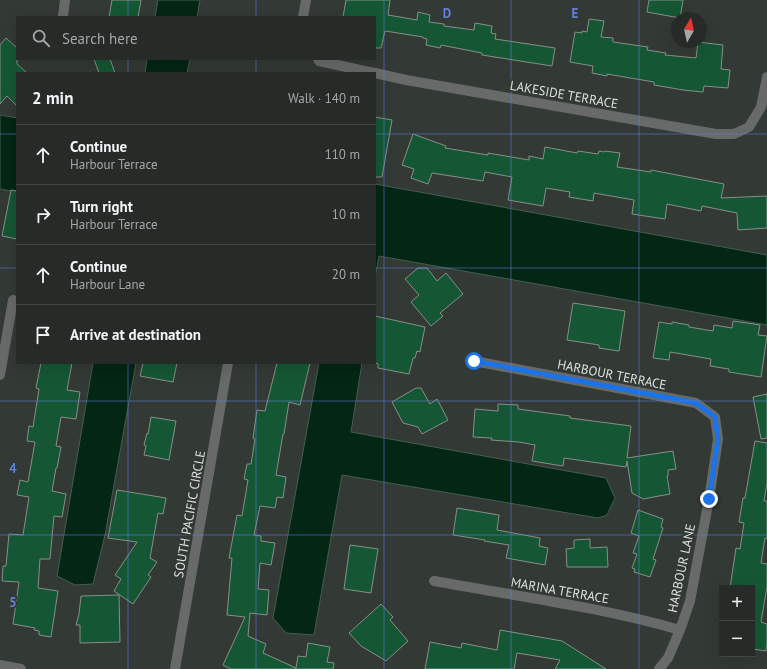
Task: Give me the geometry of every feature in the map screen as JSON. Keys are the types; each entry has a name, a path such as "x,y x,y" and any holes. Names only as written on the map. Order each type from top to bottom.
{"street":[{"path":"63,16 66,0"},
{"path":"303,16 306,0"},
{"name":"LAKESIDE TERRACE","path":"318,60 369,72"},
{"name":"LAKESIDE TERRACE","path":"376,73 716,134 734,134 748,127 761,107 767,77"},
{"path":"0,375 13,300"},
{"name":"HARBOUR TERRACE","path":"474,361 696,403 715,417 718,439 717,443"},
{"name":"SOUTH PACIFIC CIRCLE","path":"175,669 228,364"},
{"name":"HARBOUR LANE","path":"659,669 668,658 690,601 709,499 717,443"},
{"name":"MARINA TERRACE","path":"434,581 613,613 680,630"},
{"path":"2,667 21,669"}],"shaded area":[{"path":"158,0 200,0 197,16 155,16"},
{"path":"147,60 190,60 187,72 145,72"},
{"path":"0,115 16,118 16,192 0,189"},
{"path":"376,184 767,255 767,325 379,256 376,272"},
{"path":"93,364 136,364 105,535 93,584 75,585 57,576"},
{"path":"319,364 362,364 351,432 606,478 615,498 607,515 598,518 342,475 314,635 286,633 273,618"}],"building":[{"path":"112,0 141,0 138,16 109,16"},
{"path":"346,0 390,0 388,15 417,20 418,12 430,15 429,22 444,24 444,26 474,30 475,23 492,26 491,33 496,34 495,39 555,48 552,66 482,55 482,53 441,45 440,48 426,45 427,39 423,37 385,31 381,48 376,48 376,16 343,16"},
{"path":"649,0 683,0 681,12 671,12 671,16 647,12"},
{"path":"589,19 604,21 601,37 613,38 613,42 648,47 647,50 666,53 665,55 696,58 697,48 707,48 707,43 723,45 721,69 730,70 728,88 704,86 703,92 683,90 654,85 654,82 592,73 593,66 570,62 575,32 587,32"},
{"path":"6,38 16,47 17,64 26,72 16,72 16,105 7,96 0,104 0,45"},
{"path":"94,60 110,60 115,72 99,72"},
{"path":"376,117 392,120 382,177 376,177"},
{"path":"413,134 446,146 445,148 529,160 529,156 543,159 545,147 577,153 578,151 598,154 599,151 605,151 620,153 617,167 651,172 651,170 724,184 721,198 767,196 767,228 738,230 737,213 702,206 701,211 667,204 665,219 632,214 634,200 594,193 593,201 569,197 570,192 546,188 543,206 508,200 512,177 485,172 483,181 432,173 428,184 411,178 414,169 402,165"},
{"path":"11,190 16,191 16,239 2,236"},
{"path":"418,268 427,268 437,281 446,273 463,294 440,313 443,316 431,326 411,302 419,295 405,279"},
{"path":"573,303 625,311 619,351 599,348 599,345 567,340"},
{"path":"376,316 425,327 420,352 417,351 415,358 413,358 409,374 378,368 378,364 376,363"},
{"path":"733,321 760,325 758,335 767,336 761,377 729,372 729,369 710,366 711,359 670,352 669,360 653,358 659,322 672,324 672,322 689,325 689,327 713,331 714,325 732,328"},
{"path":"41,364 72,364 67,390 80,392 76,419 61,417 56,446 61,447 52,491 66,494 62,517 54,516 50,559 40,559 38,588 58,591 51,637 39,635 39,631 34,630 35,628 13,624 19,582 2,581 3,566 6,566 9,534 23,535 29,497 17,495 20,480 28,482 35,442 27,441 29,426 33,427 39,389 36,388"},
{"path":"143,364 177,364 173,382 140,376"},
{"path":"277,364 310,364 300,405 289,402 276,475 286,477 283,498 277,497 275,508 260,506 254,535 261,536 261,541 275,543 271,565 260,563 258,589 269,590 267,615 250,613 248,636 266,644 263,653 296,668 298,656 306,657 308,643 330,647 327,662 334,663 333,669 231,669 223,665 245,617 227,615 232,558 229,558 237,515 242,516 248,480 244,479 247,464 251,464 255,439 253,438 257,410 265,411"},
{"path":"416,388 421,388 430,404 437,399 448,420 422,434 418,427 403,423 392,402"},
{"path":"767,394 767,438 761,439 753,397"},
{"path":"498,404 518,405 518,409 631,426 627,458 673,451 676,469 668,470 667,476 670,494 643,499 632,493 627,461 626,467 564,458 563,466 532,461 535,445 491,440 492,438 473,437 475,409 498,411"},
{"path":"151,417 176,421 169,460 144,455 146,446 144,445 147,433 148,434"},
{"path":"755,441 767,443 767,483 764,501 767,501 767,539 765,538 761,563 767,564 767,587 761,622 767,624 766,651 755,649 755,585 730,585 736,548 740,549 744,523 739,522 743,498 745,498"},
{"path":"117,490 166,498 163,514 158,513 150,558 157,562 148,575 151,577 133,604 114,591 121,579 115,575 137,542 108,538"},
{"path":"457,508 499,515 497,530 540,538 539,546 548,548 545,565 506,558 509,545 453,535"},
{"path":"638,510 663,519 661,527 663,528 653,559 656,560 650,577 634,572 635,569 632,568 637,554 633,553 639,536 631,533"},
{"path":"590,539 590,548 607,547 608,567 567,567 566,549 574,548 574,540"},
{"path":"350,545 378,549 371,593 344,589"},
{"path":"119,595 120,642 80,643 80,625 76,625 81,596"},
{"path":"381,604 393,617 390,620 408,641 386,661 361,646 349,633"},
{"path":"500,630 562,641 606,669 555,669 560,660 517,653 514,669 425,669 430,642 461,648 462,643 497,650"}],"route":[{"path":"474,361 696,403 715,417 718,439 709,499"}]}
